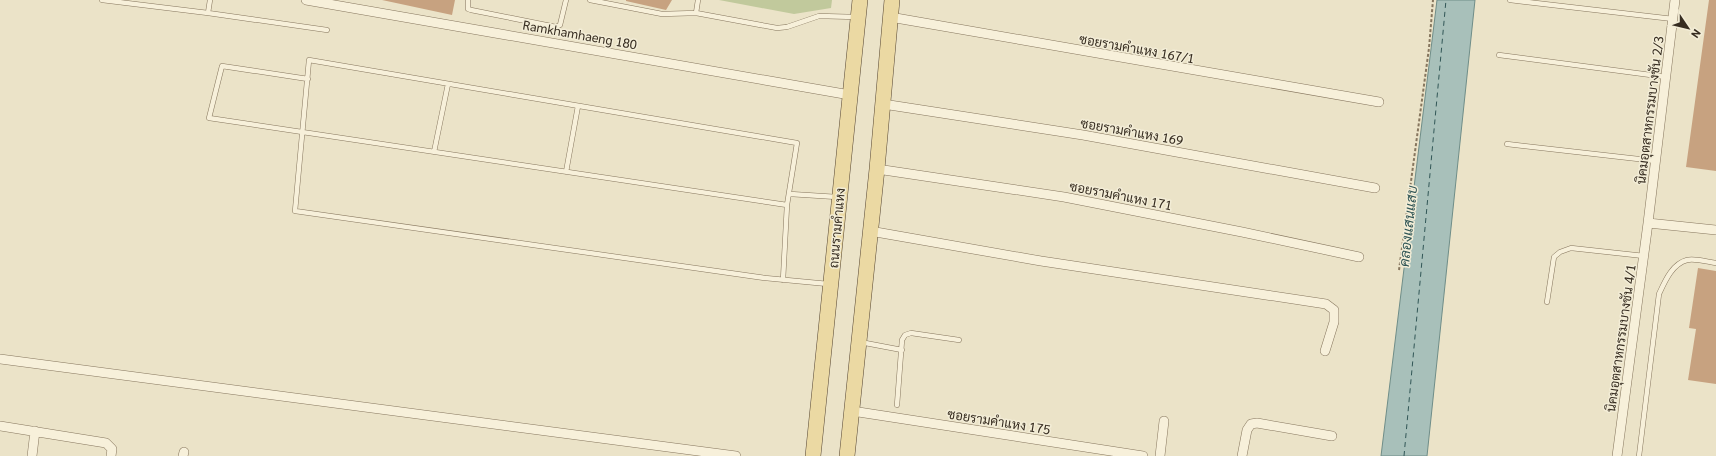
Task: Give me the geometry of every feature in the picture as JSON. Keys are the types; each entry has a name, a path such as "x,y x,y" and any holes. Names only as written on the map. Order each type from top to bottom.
{"main road":[{"name":"ถนนรามคำแหง","path":"813,456 832,284 838,197 860,0"},
{"path":"847,456 877,169 892,0"}],"street":[{"name":"Ramkhamhaeng 180","path":"306,0 850,95"},
{"name":"นิคมอุตสาหกรรมบางชัน 2/3","path":"1648,223 1675,0"},
{"name":"ซอยรามคำแหง 167/1","path":"890,17 943,28 1379,102"},
{"name":"ซอยรามคำแหง 169","path":"883,104 1083,135 1375,188"},
{"name":"ซอยรามคำแหง 171","path":"877,169 1064,198 1242,232 1359,257"},
{"path":"1648,223 1716,230"},
{"name":"นิคมอุตสาหกรรมบางชัน 4/1","path":"1617,456 1648,223"},
{"path":"870,231 1041,261 1326,304 1334,310 1334,322 1325,351"},
{"path":"0,358 736,456"},
{"name":"ซอยรามคำแหง 175","path":"852,411 1143,456"},
{"path":"1160,456 1164,421"},
{"path":"1242,456 1247,430 1251,424 1257,423 1332,436"},
{"path":"0,426 106,443 112,448 112,456"},
{"path":"32,456 35,431"}],"lane":[{"path":"102,0 208,12 327,30"},
{"path":"208,0 208,12"},
{"path":"468,0 468,9 471,10 556,27 560,25 566,0"},
{"path":"590,0 662,14 696,13 777,28 787,27 819,16 858,17"},
{"path":"696,13 698,0"},
{"path":"1510,0 1673,19"},
{"path":"1500,55 1666,76"},
{"path":"783,280 787,205 790,194 797,143 309,60 296,211 783,280 832,284"},
{"path":"308,79 222,66 209,118 787,205"},
{"path":"434,152 448,84"},
{"path":"566,172 578,106"},
{"path":"1507,144 1656,161"},
{"path":"790,194 838,197"},
{"path":"1547,302 1554,257 1560,252 1571,248 1644,256"},
{"path":"1639,456 1659,294 1668,276 1676,266 1688,260 1716,263"},
{"path":"897,405 902,340 905,335 910,333 959,340"},
{"path":"858,342 902,350"}],"path":[{"path":"1398,270 1429,48 1433,0"}],"green space":[{"path":"719,0 832,0 831,8 794,14"}],"water":[{"path":"1437,0 1475,0 1427,456 1381,456"}],"building":[{"path":"382,0 455,0 452,15"},
{"path":"626,0 672,0 666,10 626,1"},
{"path":"1709,0 1716,0 1716,171 1686,167"},
{"path":"1698,268 1716,271 1716,384 1688,380 1696,329 1689,328"}],"ferry route":[{"path":"1404,456 1446,0"}],"water label":[{"name":"คลองแสนแสบ","path":"1407,226"}]}
